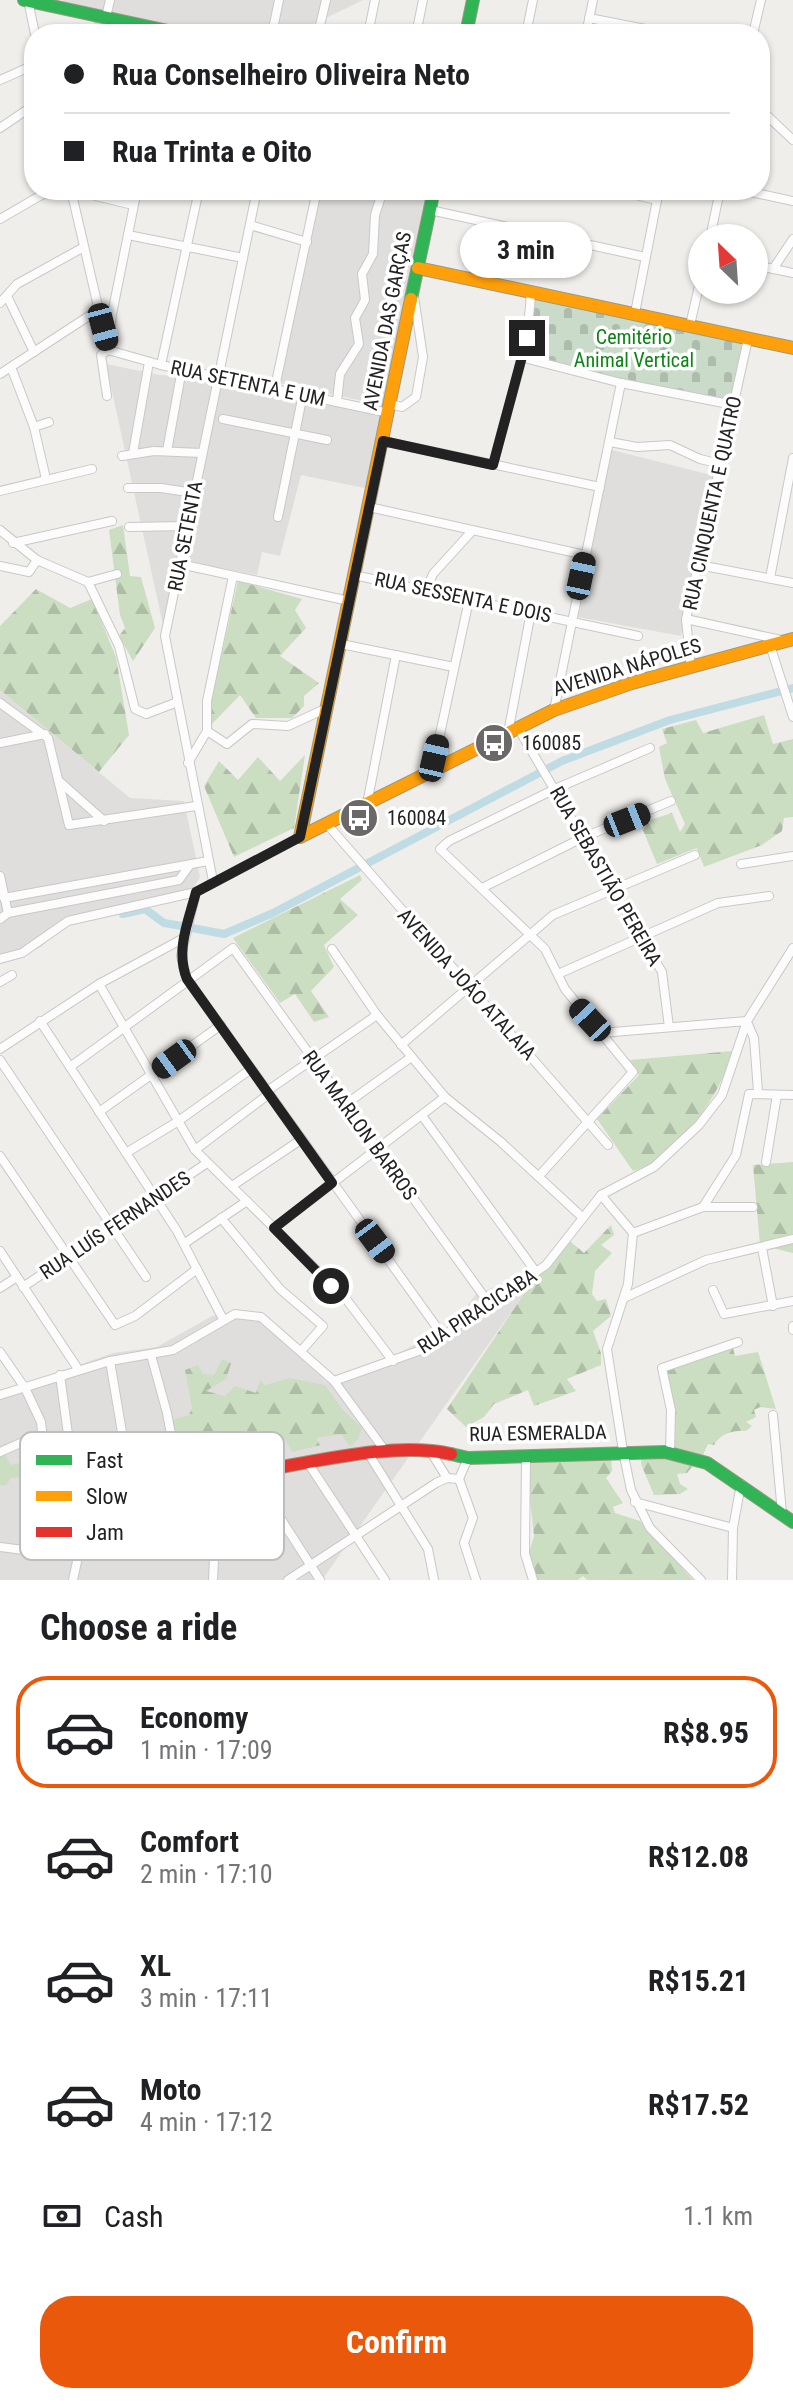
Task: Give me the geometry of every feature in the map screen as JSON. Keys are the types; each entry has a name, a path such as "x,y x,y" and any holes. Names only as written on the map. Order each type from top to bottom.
{"street":[{"path":"33,24 27,0 64,4 136,24"},
{"path":"110,0 110,24"},
{"path":"274,24 279,0"},
{"path":"320,24 326,0"},
{"path":"370,24 375,0"},
{"path":"418,24 423,0"},
{"path":"468,24 473,0"},
{"path":"528,24 533,0"},
{"path":"588,24 593,0"},
{"path":"755,24 761,0"},
{"path":"589,18 620,24"},
{"path":"0,80 24,69"},
{"path":"0,128 24,112"},
{"path":"770,118 793,140"},
{"path":"770,196 793,201"},
{"path":"0,219 33,200"},
{"path":"75,200 108,347"},
{"path":"108,200 133,205"},
{"path":"107,396 101,355 108,347 134,200"},
{"path":"161,365 197,200"},
{"name":"RUA SETENTA","path":"213,881 175,703 165,636 255,200"},
{"path":"275,387 315,200"},
{"path":"337,401 340,374 359,344 355,318 365,300 362,274 373,254 375,215 380,200"},
{"name":"AVENIDA DAS GARÇAS","path":"300,837 432,200"},
{"path":"635,313 657,200"},
{"path":"713,224 718,200"},
{"path":"430,210 645,257"},
{"path":"250,225 307,242"},
{"path":"128,235 243,258"},
{"path":"773,269 793,239"},
{"path":"34,352 4,300 17,284 84,247"},
{"path":"418,268 793,348"},
{"path":"768,268 793,273"},
{"path":"493,465 515,376 524,358 531,291"},
{"path":"390,408 402,407 416,397 423,357 413,294"},
{"path":"690,325 695,304"},
{"path":"0,374 98,310"},
{"name":"RUA CINQUENTA E QUATRO","path":"691,668 686,619 748,339"},
{"name":"RUA SETENTA E UM","path":"108,347 161,365 337,401 390,408"},
{"path":"524,358 621,383 734,405"},
{"path":"133,453 149,362"},
{"path":"11,367 34,427 46,479"},
{"path":"167,451 182,369"},
{"path":"554,710 621,383"},
{"path":"278,517 303,394"},
{"path":"223,419 327,440"},
{"path":"34,427 49,422"},
{"path":"383,441 600,487"},
{"path":"610,442 637,447 670,445 700,459 721,464"},
{"path":"122,456 167,451 202,453"},
{"path":"770,578 790,490 793,458"},
{"path":"0,491 92,469"},
{"path":"128,488 161,488 194,493"},
{"path":"369,507 585,555"},
{"path":"13,543 112,521"},
{"path":"129,527 187,526"},
{"path":"0,530 37,560 88,582 117,574"},
{"path":"426,590 433,574 472,531"},
{"path":"0,566 29,572 37,560"},
{"path":"180,564 349,601"},
{"path":"699,565 793,583"},
{"name":"RUA SESSENTA E DOIS","path":"354,575 638,636"},
{"path":"188,763 207,731 207,701 233,576"},
{"path":"88,582 119,646 135,709 146,714 175,703"},
{"path":"432,772 469,600"},
{"path":"513,730 531,612"},
{"path":"686,619 789,640"},
{"name":"AVENIDA NÁPOLES","path":"0,959 22,953 68,921 196,892 326,823 554,710 605,691 789,640"},
{"path":"341,644 454,667"},
{"path":"770,645 793,717"},
{"path":"367,804 396,655"},
{"path":"0,703 45,734 51,746 69,825 196,806"},
{"path":"207,731 227,744 252,724 288,726 329,707"},
{"name":"RUA SEBASTIÃO PEREIRA","path":"513,730 544,769 642,935 665,979 669,1027"},
{"path":"0,743 45,734"},
{"path":"539,1176 633,1076 578,1008 551,957 530,932 444,856 440,849 449,841 555,789 650,748"},
{"path":"58,781 104,821"},
{"path":"482,888 582,838 671,801"},
{"name":"AVENIDA JOÃO ATALAIA","path":"326,823 608,1145"},
{"path":"401,1045 553,915 695,855"},
{"path":"741,864 793,856"},
{"path":"4,898 208,861"},
{"path":"0,876 4,916 179,880 189,866"},
{"path":"196,892 181,956 187,979 443,1336"},
{"path":"558,974 718,903 769,896"},
{"path":"0,1049 99,984 184,938"},
{"name":"RUA MARLON BARROS","path":"187,979 233,948 488,1302"},
{"name":"RUA PIRACICABA","path":"334,1381 424,1349 552,1259 581,1216 601,1195 654,1167 711,1112 730,1078 747,1021 793,948"},
{"path":"332,949 377,1015 445,1097 539,1176 581,1216"},
{"path":"0,982 12,975"},
{"path":"70,1067 187,979"},
{"path":"99,984 195,1150 359,1314 393,1361"},
{"path":"195,1150 377,1015"},
{"path":"40,1021 185,1243 223,1319"},
{"path":"601,1033 747,1021 754,1038 755,1092 747,1100 736,1155 703,1207"},
{"path":"99,1112 221,1025"},
{"path":"346,1104 410,1058"},
{"path":"0,1060 146,1277"},
{"path":"126,1153 177,1122 251,1069"},
{"path":"755,1092 793,1095"},
{"path":"766,1162 777,1095"},
{"path":"274,1228 423,1117 445,1097"},
{"path":"423,1117 536,1272"},
{"path":"232,1186 302,1139"},
{"path":"0,1156 111,1321 121,1325 197,1269"},
{"name":"RUA LUÍS FERNANDES","path":"23,1287 207,1163"},
{"path":"601,1195 633,1233 624,1298 607,1349 623,1451 635,1502 665,1545 701,1580"},
{"path":"185,1243 247,1201"},
{"path":"633,1233 703,1207 753,1207"},
{"path":"221,1218 280,1289 323,1326 301,1351"},
{"path":"624,1298 706,1260 793,1239"},
{"path":"762,1248 773,1306"},
{"path":"0,1251 78,1369"},
{"name":"RUA LUÍS FERNANDES","path":"0,1288 17,1277"},
{"path":"713,1290 724,1314 793,1301"},
{"path":"0,1395 78,1369 173,1350 223,1319 246,1313 261,1317 334,1381 386,1452"},
{"path":"670,1453 671,1410 662,1368 738,1342"},
{"path":"0,1352 25,1388 43,1432"},
{"path":"151,1355 171,1432"},
{"path":"110,1361 122,1432"},
{"path":"60,1375 68,1432"},
{"path":"773,1415 782,1513"},
{"path":"0,1452 20,1443"},
{"path":"429,1449 447,1478"},
{"name":"RUA ESMERALDA","path":"284,1469 386,1452 429,1449 468,1458 623,1451 670,1453 707,1463 793,1522"},
{"path":"370,1456 428,1549 434,1580"},
{"path":"526,1457 525,1554 533,1580"},
{"path":"468,1458 459,1479 473,1518 464,1543 476,1580"},
{"path":"310,1466 385,1580"},
{"path":"288,1580 447,1478 459,1479"},
{"path":"732,1580 733,1528 741,1484"},
{"path":"635,1502 733,1528"},
{"path":"284,1524 320,1580"},
{"path":"0,1547 20,1549"},
{"path":"73,1580 78,1560"},
{"path":"213,1580 214,1560"}],"shaded area":[{"path":"62,0 363,0 314,24 95,24"},
{"path":"319,200 426,200 382,405 279,383"},
{"path":"106,364 160,375 219,378 221,381 385,415 369,489 301,475 280,556 262,552 257,575 182,560 165,634"},
{"path":"612,450 715,476 681,636 578,617"},
{"path":"0,690 130,798 184,801 200,877 193,889 83,918 63,927 41,947 22,956 0,957"},
{"path":"543,1267 322,1580 0,1580 0,1393 113,1353 157,1347 212,1316 234,1311 260,1320 327,1382 399,1353 454,1324 475,1295"}],"green space":[{"name":"Cemitério Animal Vertical","path":"531,291 748,339 734,405 524,358"},
{"path":"123,525 130,576 141,577 155,628 133,661 119,636 125,628 120,615 109,530"},
{"path":"238,581 302,599 295,610 306,628 280,656 319,683 304,696 304,706 292,718 256,718 240,695 211,725 209,711"},
{"path":"36,589 70,608 92,599 116,657 129,735 99,772 0,690 0,626"},
{"path":"764,715 773,744 793,739 793,817 784,818 782,831 762,845 704,867 697,848 657,864 640,823 672,813 680,832 685,824 665,779 659,747 667,743 662,729 696,720 703,733"},
{"path":"305,755 294,828 234,857 204,786 219,761 238,780 258,757 280,781"},
{"path":"360,875 362,880 340,899 358,915 324,945 334,967 311,991 329,1017 314,1022 295,994 280,1003 233,938"},
{"path":"733,1051 719,1086 681,1139 650,1164 633,1171 597,1119 639,1075 630,1060"},
{"path":"793,1162 793,1253 760,1245 753,1165"},
{"path":"611,1225 614,1235 601,1245 612,1253 595,1271 592,1294 597,1301 606,1299 611,1316 593,1331 601,1353 601,1365 567,1379 576,1391 534,1406 528,1390 494,1404 484,1417 466,1427 447,1409 540,1270 570,1241 584,1253"},
{"path":"754,1339 776,1409 760,1407 754,1410 756,1417 746,1422 752,1426 746,1431 724,1435 714,1445 708,1444 703,1455 674,1451 667,1368 733,1348 735,1356 758,1352"},
{"path":"222,1359 231,1363 226,1379 206,1391 225,1396 235,1386 256,1393 260,1380 265,1385 290,1378 325,1385 342,1409 362,1428 358,1439 350,1447 341,1434 321,1437 316,1439 321,1445 292,1452 284,1440 284,1432 174,1432 173,1420 189,1415 192,1408 185,1370 198,1365 203,1374 214,1375"},
{"path":"3,1450 11,1465 20,1463 20,1478 11,1478 6,1485 0,1486 0,1451"},
{"path":"611,1456 612,1471 606,1478 623,1503 613,1507 615,1513 640,1521 693,1580 587,1580 583,1576 578,1580 536,1580 528,1556 534,1536 529,1490 530,1460"},
{"path":"642,1456 676,1457 692,1467 687,1473 677,1474 680,1484 688,1489 680,1494 654,1495 641,1464"}],"waterway":[{"path":"192,928 224,934 273,913 562,761 670,720 793,688"},
{"path":"123,914 145,909 164,923 182,926"}],"traffic: fast":[{"path":"24,0 136,24"},
{"path":"468,24 473,0"},
{"path":"411,299 432,200"},
{"path":"451,1454 468,1458 665,1452 707,1463 793,1522"}],"traffic: slow":[{"path":"418,268 793,348"},
{"path":"300,837 411,299"},
{"path":"300,837 554,710 632,683 793,639"}],"traffic: jam":[{"path":"284,1466 396,1450 451,1454"}],"place":[{"name":"160085","path":"494,743"},
{"name":"160084","path":"359,818"}],"route":[{"path":"331,1286 274,1228 332,1183 187,979 181,956 184,938 196,892 300,837 383,441 493,465 527,338"}]}
